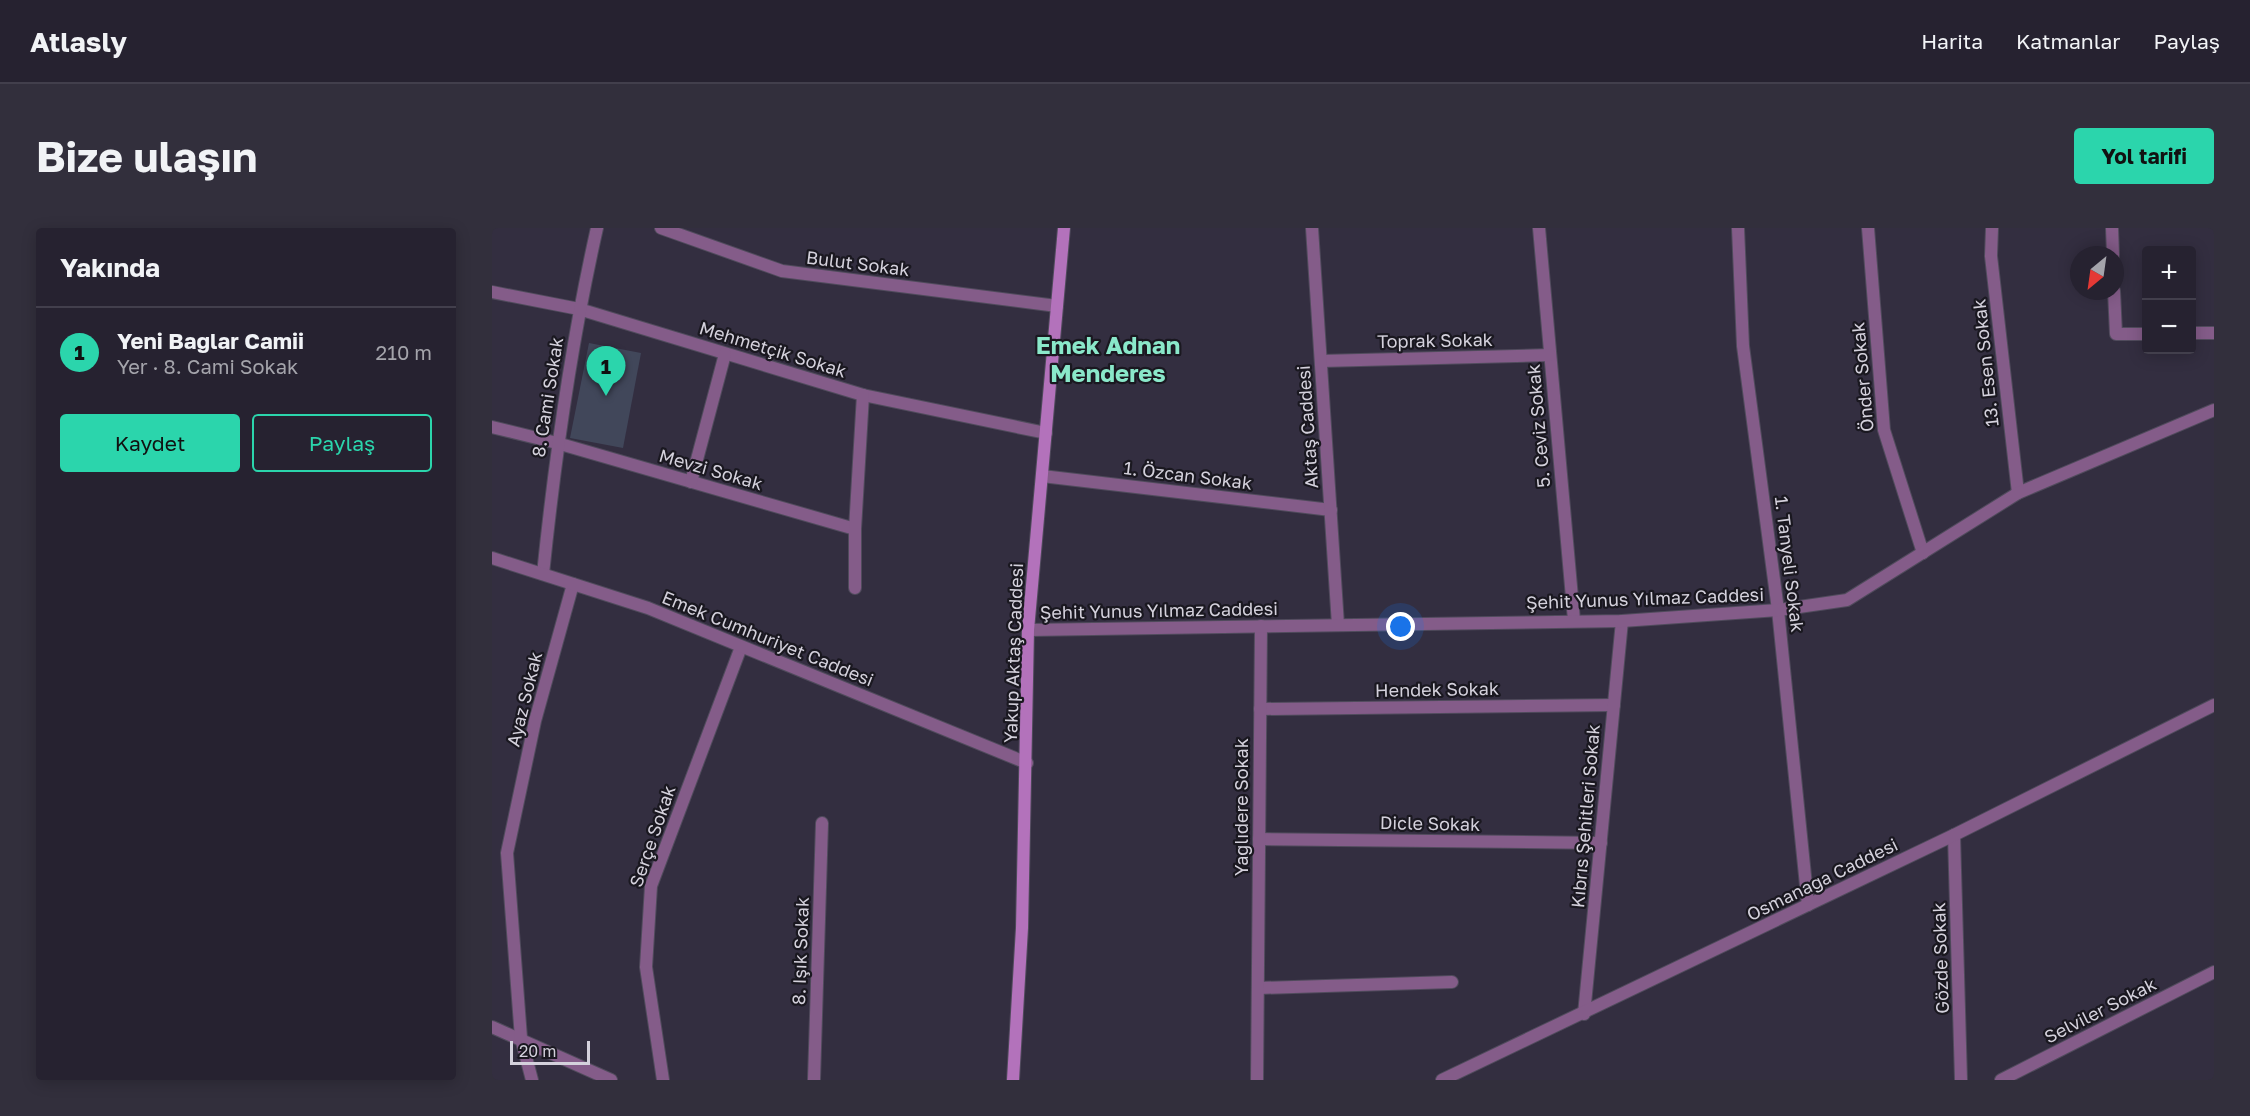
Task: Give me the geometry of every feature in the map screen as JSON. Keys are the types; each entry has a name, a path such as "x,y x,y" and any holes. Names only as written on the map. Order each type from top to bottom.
{"main road":[{"name":"Yakup Aktaş Caddesi","path":"1013,1080 1027,763 1028,630 1064,228"}],"street":[{"name":"8. Cami Sokak","path":"543,574 557,443 579,309 597,228"},
{"name":"Bulut Sokak","path":"661,228 782,271 1057,306"},
{"name":"Aktaş Caddesi","path":"1312,228 1338,625"},
{"name":"5. Ceviz Sokak","path":"1539,228 1574,620"},
{"name":"1. Tanyeli Sokak","path":"1738,228 1743,346 1778,610 1808,905"},
{"name":"Önder Sokak","path":"1868,228 1884,430 1923,553"},
{"name":"13. Esen Sokak","path":"1992,228 1992,256 2018,493"},
{"path":"2112,228 2113,246"},
{"name":"Mehmetçik Sokak","path":"492,291 579,309 863,395 1046,433"},
{"path":"2114,300 2116,334 2142,334"},
{"path":"2196,333 2214,333"},
{"path":"691,482 724,354"},
{"name":"Toprak Sokak","path":"1321,361 1550,356"},
{"path":"855,588 855,529 863,395"},
{"name":"Şehit Yunus Yılmaz Caddesi","path":"1028,630 1622,621 1778,610 1847,600 2018,493 2214,410"},
{"name":"Mevzi Sokak","path":"492,427 557,443 855,529"},
{"name":"1. Özcan Sokak","path":"1042,476 1331,510"},
{"name":"Emek Cumhuriyet Caddesi","path":"492,558 648,608 1027,763"},
{"name":"Ayaz Sokak","path":"532,1080 521,1038 507,852 535,721 573,584"},
{"name":"Kıbrıs Şehitleri Sokak","path":"1584,1014 1622,621"},
{"name":"Yağlıdere Sokak","path":"1257,1080 1261,626"},
{"name":"Serçe Sokak","path":"663,1080 646,967 651,886 741,647"},
{"name":"Hendek Sokak","path":"1260,710 1614,705"},
{"name":"Osmanağa Caddesi","path":"1442,1080 1954,835 2214,705"},
{"name":"8. Işık Sokak","path":"814,1080 822,823"},
{"name":"Gözde Sokak","path":"1954,835 1961,1080"},
{"name":"Dicle Sokak","path":"1259,839 1600,843"},
{"name":"Selviler Sokak","path":"2001,1080 2214,972"},
{"path":"1258,988 1452,982"},
{"path":"492,1028 521,1038 611,1080"}],"building":[{"path":"589,343 641,353 623,448 570,438"}],"place":[{"name":"Yeni Bağlar Camii","path":"606,396"}],"district":[{"name":"Emek Adnan Menderes","path":"1108,358"}]}
